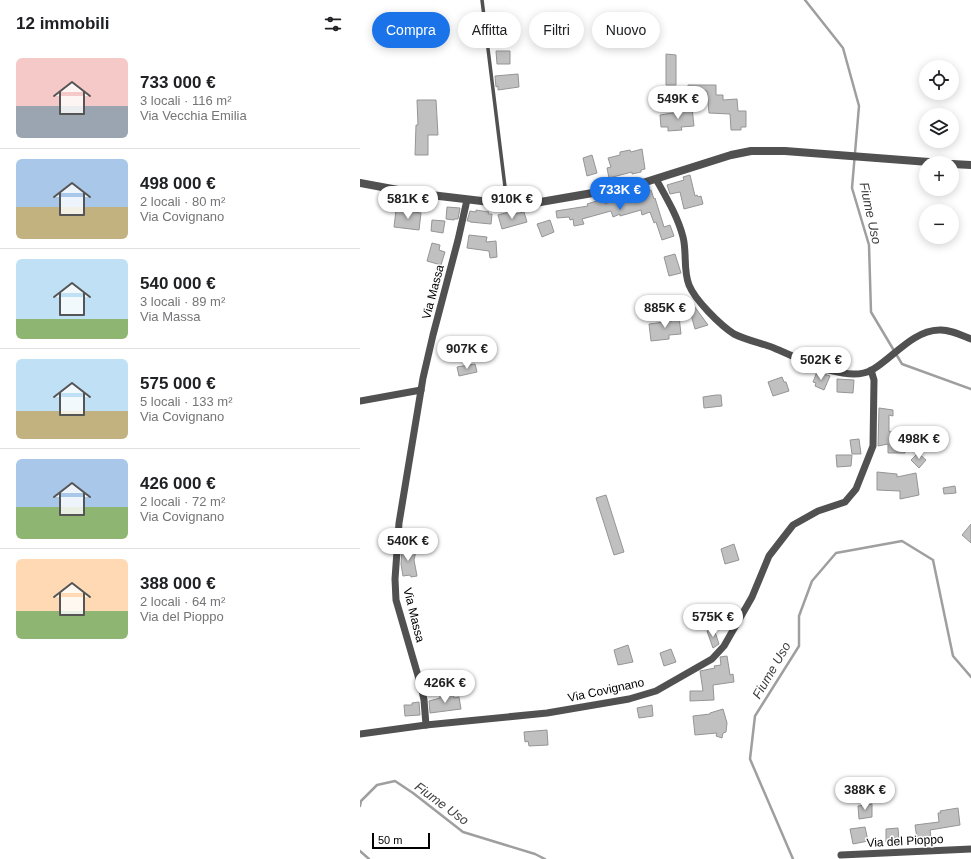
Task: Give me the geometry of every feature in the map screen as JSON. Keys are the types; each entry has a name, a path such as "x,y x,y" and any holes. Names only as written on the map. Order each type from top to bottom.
{"street":[{"path":"360,183 414,194 507,204 529,204 632,186 731,155 751,152 785,151 919,161"},
{"path":"959,164 971,165"},
{"path":"656,179 666,197 683,237 685,265 689,285 715,319 734,334 774,348 808,363 837,372 856,373 871,370 924,332 940,330 971,338"},
{"name":"Via Massa","path":"426,725 424,700 396,600 395,580 399,523 421,390 433,335 452,265 467,200"},
{"name":"Via Covignano","path":"360,734 426,725 547,713 629,699 656,691 712,659 724,646 752,597 769,556 793,525 818,511 845,502 856,489 874,446 874,380 871,370"},
{"path":"360,400 421,390"},
{"name":"Via del Pioppo","path":"841,855 971,849"}],"lane":[{"path":"482,0 507,204"}],"building":[{"path":"496,51 510,51 510,64 497,64"},
{"path":"666,54 676,55 676,85 666,85"},
{"path":"518,74 519,87 498,90 498,86 496,87 495,76"},
{"path":"688,85 716,85 716,95 723,95 723,100 737,99 738,111 746,111 746,127 741,127 741,130 731,130 730,114 709,113 707,91 688,92"},
{"path":"417,100 436,100 438,135 428,135 428,155 415,155 416,125 418,125"},
{"path":"685,108 692,108 694,126 681,127 682,130 668,131 668,127 661,127 660,115 685,111"},
{"path":"642,149 645,169 641,170 641,172 632,174 632,172 609,178 607,168 611,167 608,158 620,155 620,152 630,150 631,152"},
{"path":"592,155 597,173 587,176 583,158"},
{"path":"690,175 695,196 701,196 703,204 684,209 680,192 670,194 667,185 684,180 683,177"},
{"path":"651,190 664,227 670,225 674,236 662,240 656,222 654,223 650,212 642,215 641,210 620,216 620,214 613,217 611,211 582,219 584,224 574,226 573,219 570,220 569,217 557,218 556,211 588,206 587,204 603,199 605,204 620,199 620,201"},
{"path":"447,207 460,208 458,219 446,219"},
{"path":"396,210 421,213 419,230 394,227"},
{"path":"476,210 489,212 488,214 492,214 491,224 467,221 470,211 476,212"},
{"path":"509,212 510,215 524,212 527,222 502,229 498,215"},
{"path":"432,220 445,221 443,233 431,231"},
{"path":"550,220 554,232 542,237 537,224"},
{"path":"469,235 487,237 486,242 496,241 497,257 490,258 489,251 467,248"},
{"path":"432,243 440,245 439,250 445,252 441,265 427,261"},
{"path":"675,254 681,273 669,276 664,257"},
{"path":"689,299 708,325 695,329 690,311 687,312 684,303"},
{"path":"679,316 681,334 669,335 669,339 651,341 649,324 672,321 671,317"},
{"path":"475,364 477,372 459,376 457,367"},
{"path":"817,372 830,376 824,390 815,386 816,383 813,382"},
{"path":"782,377 784,382 786,382 789,391 773,396 768,382"},
{"path":"837,379 854,380 853,393 837,392"},
{"path":"721,395 722,406 704,408 703,397"},
{"path":"879,408 893,410 893,416 889,415 889,432 895,431 902,447 905,447 905,453 888,453 888,444 878,446"},
{"path":"859,439 861,454 852,454 850,440"},
{"path":"918,453 926,460 919,468 911,460"},
{"path":"836,455 852,455 851,466 837,467"},
{"path":"877,472 897,474 897,477 916,473 919,495 900,499 900,491 877,490"},
{"path":"955,486 956,493 944,494 943,488"},
{"path":"606,495 624,552 614,555 596,498"},
{"path":"971,524 971,543 962,535"},
{"path":"734,544 739,560 725,564 721,549"},
{"path":"402,546 416,551 414,560 417,576 403,576 401,564"},
{"path":"714,629 719,644 713,648 707,631"},
{"path":"628,645 633,662 618,665 614,650"},
{"path":"671,649 676,662 664,666 660,653"},
{"path":"727,656 730,675 733,674 734,682 713,685 714,700 690,701 690,691 703,691 700,671 715,668 714,666 721,665 720,657"},
{"path":"453,694 454,698 459,697 461,709 430,713 429,701 440,698 440,696"},
{"path":"419,702 420,715 405,716 404,705 412,705 412,703"},
{"path":"652,705 653,716 639,718 637,708"},
{"path":"723,709 727,723 726,732 723,733 722,738 716,736 717,733 695,735 693,716 710,714"},
{"path":"547,730 548,745 529,746 528,741 525,742 524,732"},
{"path":"872,804 872,817 859,819 858,806"},
{"path":"958,808 960,825 930,830 931,838 917,839 915,825 939,822 938,813 941,813 940,811"},
{"path":"865,827 868,841 853,844 850,829"},
{"path":"898,828 899,841 886,842 886,829"}],"waterway":[{"name":"Fiume Uso","path":"805,0 843,48 859,106 852,188 869,245 871,312 902,364 971,389"},
{"name":"Fiume Uso","path":"793,859 750,759 755,716 799,646 799,616 812,581 836,553 902,541 933,560 953,656 971,677"},
{"name":"Fiume Uso","path":"360,806 361,801 377,785 395,781 463,832 535,854 545,859"},
{"name":"Fiume Uso","path":"360,851 369,859"}]}
